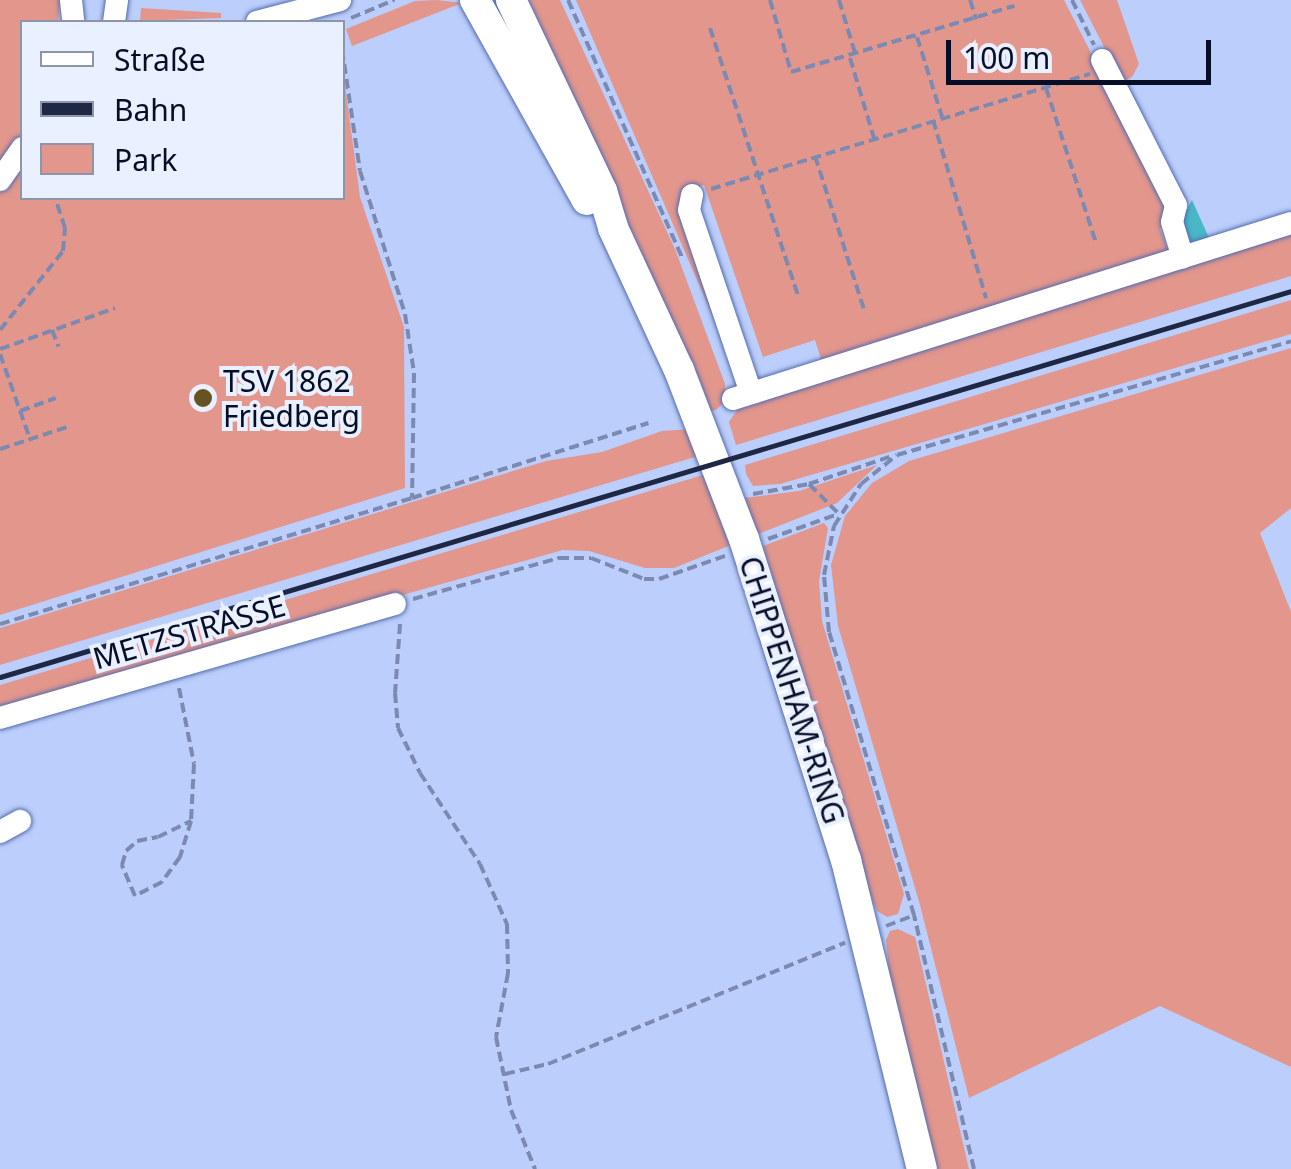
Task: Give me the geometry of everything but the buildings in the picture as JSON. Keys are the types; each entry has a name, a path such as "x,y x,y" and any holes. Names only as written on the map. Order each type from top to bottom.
{"main road":[{"name":"CHIPPENHAM-RING","path":"475,0 588,201 613,228"},
{"name":"CHIPPENHAM-RING","path":"510,0 594,174 613,228 679,370 744,539 866,935 922,1169"}],"street":[{"path":"268,20 335,6"},
{"path":"1104,64 1176,205 1172,222 1183,257"},
{"path":"0,180 20,151"},
{"path":"692,195 689,210 742,396 1291,224"},
{"name":"METZSTRASSE","path":"0,718 395,604"}],"path":[{"path":"335,6 394,0"},
{"path":"568,0 686,267"},
{"path":"770,0 791,72 1014,6"},
{"path":"838,0 874,138"},
{"path":"970,0 976,19"},
{"path":"692,195 1046,88 1104,64 1072,0"},
{"path":"710,28 798,295"},
{"path":"917,37 942,117"},
{"path":"345,69 360,171 405,314 414,373 412,498"},
{"path":"1046,88 1094,240"},
{"path":"932,120 992,316"},
{"path":"815,156 865,312"},
{"path":"0,330 63,251 65,228 56,200"},
{"path":"30,438 0,351 115,308"},
{"path":"52,330 58,347"},
{"path":"746,490 763,494 809,484 1291,341"},
{"path":"20,412 56,398"},
{"path":"0,624 648,423"},
{"path":"0,449 66,427"},
{"path":"897,455 861,484 838,514 824,576 830,632 914,914 974,1169"},
{"path":"809,484 824,494 838,514"},
{"path":"760,542 838,514"},
{"path":"535,1169 511,1110 496,1037 508,974 507,924 480,864 420,773 398,728 395,693 401,652 395,604 559,558 591,558 644,579 659,580 734,553"},
{"path":"173,668 194,764 191,821 180,857 162,882 135,896 122,865 126,851 137,841 158,838 191,821"},
{"path":"504,1074 548,1064 914,914"}],"green space":[{"name":"TSV 1862 Friedberg","path":"0,0 60,0 58,20 20,20 20,200 345,200 345,85 360,197 404,327 405,488 0,615"},
{"path":"529,0 560,0 675,249 725,384 725,401 716,410 710,411"},
{"path":"576,0 1064,0 1171,210 1160,229 1169,253 822,362 815,340 763,357 704,185 685,192 726,347"},
{"path":"1080,0 1117,0 1139,64 1132,77 1122,82"},
{"path":"415,1 462,3 352,46 346,29"},
{"path":"141,8 221,13 221,18 140,20"},
{"path":"1291,235 1291,276 736,445 729,422 743,401"},
{"path":"1291,300 1291,334 780,484 753,486 746,474 745,465"},
{"path":"1291,348 1291,508 1260,533 1291,612 1291,1067 1160,1006 969,1098 920,905 838,626 831,565 845,516 872,483 909,461"},
{"path":"690,429 700,455 695,457 0,665 0,628 546,461 602,452 662,431"},
{"path":"877,465 837,503 758,534 744,498 799,491"},
{"path":"703,475 731,545 674,568 645,568 589,551 563,550 0,708 0,685"},
{"path":"824,523 828,528 819,581 822,621 904,894 898,914 887,917 877,911 863,877 763,546"},
{"path":"898,929 915,937 969,1169 934,1169 890,982 886,940 890,931"}],"shaded area":[{"path":"1192,200 1210,240 1186,242 1180,223"}],"railway":[{"path":"0,677 1291,291"}],"place":[{"name":"TSV 1862 Friedberg","path":"203,398"}]}
